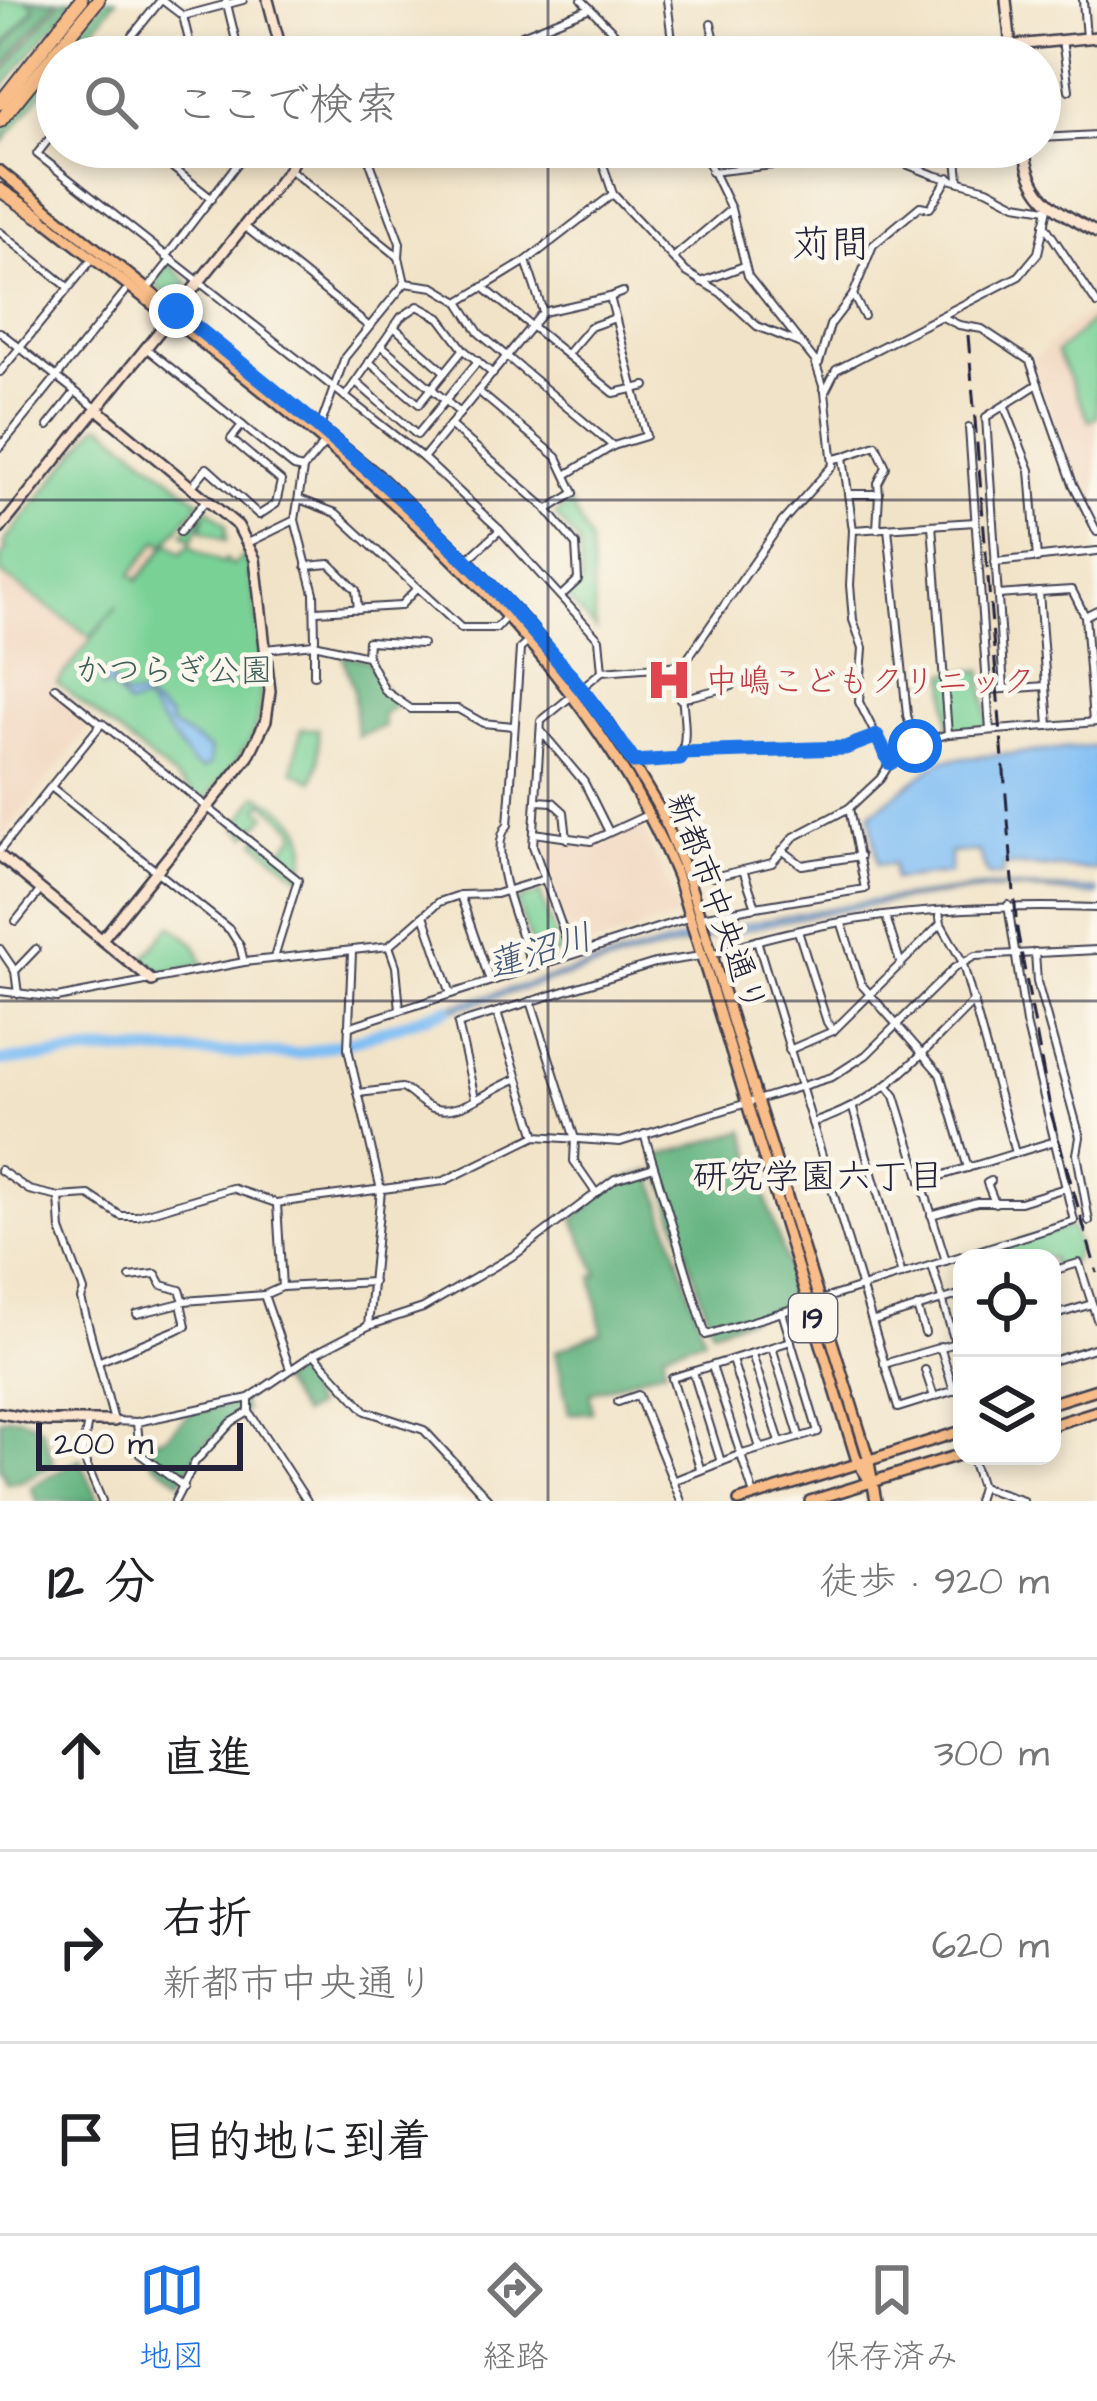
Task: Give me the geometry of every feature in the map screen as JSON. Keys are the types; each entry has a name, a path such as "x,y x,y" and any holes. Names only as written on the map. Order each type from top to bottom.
{"highway":[{"path":"56,36 81,0"},
{"path":"68,36 98,0"},
{"path":"2,116 36,66"},
{"path":"2,116 36,75"},
{"path":"0,188 44,213"}],"main road":[{"path":"0,162 44,213"},
{"name":"新都市中央通り","path":"0,171 44,213 403,512 578,692 650,813 697,921"},
{"name":"新都市中央通り","path":"172,316 320,427 467,560 634,762 660,810 707,951 876,1501"},
{"path":"1061,1400 1097,1389"},
{"path":"1061,1422 1097,1411"},
{"path":"739,1501 953,1434"},
{"path":"810,1501 953,1457"}],"street":[{"path":"132,36 162,0 182,16 187,36"},
{"path":"182,16 243,0"},
{"path":"268,0 278,36"},
{"path":"582,0 617,36"},
{"path":"667,0 671,36"},
{"path":"1006,0 1010,36"},
{"path":"1069,90 1062,40 1092,37 1083,0"},
{"path":"227,2 235,36"},
{"path":"522,35 590,8"},
{"path":"711,24 714,36"},
{"path":"1061,137 1097,135"},
{"path":"54,168 423,458 562,595 599,639 602,670"},
{"path":"172,168 212,199"},
{"path":"151,285 235,168"},
{"path":"372,168 400,243 405,283"},
{"path":"604,168 613,194 686,272 721,293 757,326 801,344"},
{"path":"709,168 731,209 745,266 819,366 838,458 851,494 850,585 853,620 863,648 859,702 890,763"},
{"path":"711,172 742,168"},
{"path":"926,168 1016,204 1048,206"},
{"path":"958,168 959,179"},
{"path":"1029,168 1032,184 1048,206 1097,233"},
{"path":"0,529 289,169 399,256"},
{"path":"819,366 830,325 853,295 873,245 920,206 930,208 949,177"},
{"path":"459,302 526,260 613,194"},
{"path":"825,392 836,370 1019,276 1036,258 1048,206"},
{"path":"674,256 731,209"},
{"path":"1044,224 1097,304"},
{"path":"244,226 368,326"},
{"path":"0,232 68,286"},
{"path":"526,260 544,312"},
{"path":"0,372 89,263"},
{"path":"701,282 745,266"},
{"path":"320,427 345,357 405,283"},
{"path":"405,283 434,287 459,302 479,333 614,446"},
{"path":"483,287 614,393 646,386"},
{"path":"0,447 125,292"},
{"path":"423,458 544,312 622,292"},
{"path":"853,295 864,316"},
{"path":"566,475 614,446 646,436 610,297"},
{"path":"345,397 394,327 409,309 418,306 440,318 464,350 493,374"},
{"path":"941,317 982,329 1030,361 1073,484 1097,532"},
{"path":"567,354 590,327 615,318"},
{"path":"394,327 445,372"},
{"path":"0,332 209,498 231,518 255,559 270,691 263,728 248,757 103,938"},
{"path":"381,345 460,413"},
{"path":"146,348 303,470"},
{"path":"369,362 418,404 464,350"},
{"path":"356,382 417,434 478,361"},
{"path":"1004,689 986,417 1039,384"},
{"path":"478,391 557,457 574,494 547,510"},
{"path":"48,426 76,392"},
{"path":"1005,407 1030,470 1036,559"},
{"path":"450,424 547,510 575,545 578,580 562,595"},
{"path":"193,485 207,468 259,515 276,504 281,481 231,440 242,425"},
{"path":"969,428 991,730"},
{"path":"314,675 317,611 295,520 303,470 324,444"},
{"path":"634,762 680,759 686,735 680,699 683,665 729,593 838,458 876,445 886,467 878,483 877,529"},
{"path":"851,494 879,494"},
{"path":"180,532 209,498"},
{"path":"299,500 329,507 461,628 496,628 506,617"},
{"path":"248,543 295,520"},
{"path":"853,530 976,522"},
{"path":"932,525 948,734"},
{"path":"888,528 907,715 915,746"},
{"path":"467,560 500,530"},
{"path":"995,562 1097,551"},
{"path":"306,566 329,564 356,590 358,609"},
{"path":"317,611 400,606 417,588"},
{"path":"713,877 772,863 809,827 849,808 890,763 915,746 948,734 1095,722 1085,616 1072,590 998,595"},
{"path":"1039,592 1049,725"},
{"path":"1085,616 1097,610"},
{"path":"422,644 368,641 367,656 386,691 411,709 458,709 484,723 513,726"},
{"path":"528,642 520,649 508,825 500,839 507,892 533,967"},
{"path":"266,649 314,644 367,656"},
{"path":"572,955 533,846 541,721 602,670 683,665"},
{"path":"680,699 732,686"},
{"path":"989,690 1046,686"},
{"path":"55,687 298,880 274,958"},
{"path":"101,724 0,853 152,981"},
{"path":"540,730 584,782 609,832"},
{"path":"683,753 845,748 877,736"},
{"path":"51,787 230,931 241,946 244,962"},
{"path":"536,801 553,802 564,812 567,839"},
{"path":"348,1030 572,955 697,921 865,889 849,808"},
{"path":"534,833 591,841 650,813"},
{"path":"782,850 802,866 860,856"},
{"path":"743,870 756,908"},
{"path":"0,992 58,998 244,962 389,946 439,902 460,895 507,892 545,879"},
{"path":"16,921 42,889"},
{"path":"460,895 490,981"},
{"path":"1008,905 1052,1142 1074,1221"},
{"path":"475,1098 458,1024 655,963 798,931 938,910 1008,905 1097,908"},
{"path":"938,910 962,961 1015,1153"},
{"path":"424,916 451,994"},
{"path":"886,917 901,964"},
{"path":"842,924 861,984 940,1074 968,1168"},
{"path":"789,1049 833,1031 941,924"},
{"path":"798,931 833,1031"},
{"path":"757,940 898,1408 953,1391"},
{"path":"389,946 396,965 400,1010"},
{"path":"0,949 15,971 18,994"},
{"path":"15,971 36,949"},
{"path":"0,1169 29,1190 59,1197 88,1195 121,1216 137,1216 232,1188 277,1203 444,1181 536,1136 620,1142 850,1067 962,961 986,953 1097,950"},
{"path":"352,952 348,1049 381,1190 368,1326"},
{"path":"644,1135 706,1335 1074,1221 1093,1222 1077,1154 1080,1137 1037,982 1036,952"},
{"path":"812,1123 853,1109 888,1087 974,1000"},
{"path":"531,1001 575,1139 574,1161 596,1193"},
{"path":"497,1012 536,1136"},
{"path":"358,1093 402,1088 441,1111 457,1109 517,1079"},
{"path":"888,1087 895,1096 946,1261"},
{"path":"853,1109 902,1274"},
{"path":"921,1182 1052,1142"},
{"path":"0,1413 46,1421 137,1422 249,1398 314,1354 368,1326 423,1308 516,1254 615,1179 654,1167"},
{"path":"991,1181 987,1183 995,1203"},
{"path":"932,1215 968,1204 1020,1202 1065,1188"},
{"path":"59,1197 62,1229 84,1291 81,1299 114,1421"},
{"path":"277,1203 282,1287"},
{"path":"1061,1268 1079,1263 1097,1319"},
{"path":"932,1266 953,1326"},
{"path":"99,1361 186,1326 180,1290 162,1286 156,1274 130,1277"},
{"path":"137,1314 182,1302 264,1295 282,1287 373,1282"},
{"path":"264,1295 290,1370"},
{"path":"872,1322 953,1297"},
{"path":"1061,1313 1092,1304"},
{"path":"917,1307 926,1333"},
{"path":"673,1481 818,1432 782,1312"},
{"path":"700,1469 673,1378 791,1341"},
{"path":"884,1364 953,1343"},
{"path":"940,1346 953,1378"},
{"path":"772,1347 800,1437"},
{"path":"1061,1358 1097,1347"},
{"path":"314,1354 366,1411 424,1430 490,1501"},
{"path":"752,1354 780,1443"},
{"path":"732,1360 760,1449"},
{"path":"712,1366 754,1495"},
{"path":"925,1370 934,1397"},
{"path":"693,1372 721,1462"},
{"path":"618,1402 638,1395 681,1501"},
{"path":"249,1398 249,1412 307,1501"},
{"path":"175,1501 195,1462 232,1421 249,1412"},
{"path":"88,1421 82,1454 103,1501"},
{"path":"137,1422 140,1454 184,1487"},
{"path":"974,1465 981,1487 977,1501"},
{"path":"981,1487 1023,1501"}],"shaded area":[{"path":"1097,309 1097,505 1082,477 1075,480 1032,361 1070,325"},
{"path":"104,422 202,501 52,689 92,721 91,726 0,840 0,543 96,423"},
{"path":"640,821 680,917 574,951 538,839 592,845"}],"green space":[{"path":"0,0 27,0 35,7 0,50"},
{"path":"27,0 58,0 0,72 0,52 35,8"},
{"path":"63,0 73,0 44,36 36,36 36,46 0,91 0,78"},
{"path":"106,0 116,0 88,36 77,36"},
{"path":"36,87 36,100 0,145 7,123"},
{"path":"170,264 189,284 180,295 169,297 154,285"},
{"path":"1097,316 1097,417 1089,421 1057,352"},
{"name":"かつらぎ公園","path":"103,425 201,502 164,545 158,540 131,574 138,580 169,542 182,553 191,543 232,566 246,554 260,648 257,722 246,747 206,799 57,683 118,605 91,637 0,573 0,558 7,548 3,544 97,426"},
{"path":"570,503 590,542 596,629 569,595 582,584 579,544 555,515"},
{"path":"208,508 226,525 226,541 202,530 206,513 192,540 183,533"},
{"path":"342,654 368,661 381,686 398,703 383,715 384,727 357,736 353,688"},
{"path":"982,670 988,724 983,729 953,731 946,673"},
{"path":"301,729 318,729 319,762 313,781 293,771"},
{"path":"258,795 284,810 300,827 306,849 301,878 256,842 260,836 282,851 296,835 264,802 259,808 267,815 248,836 236,826"},
{"path":"540,893 561,952 537,960 517,902"},
{"path":"171,925 196,945 203,965 162,973 143,960"},
{"path":"745,1130 798,1301 712,1330 655,1157"},
{"path":"651,1171 704,1338 664,1351 665,1368 590,1393 592,1412 569,1414 556,1351 602,1332 592,1276 598,1274 574,1220 614,1183"},
{"path":"1071,1226 1077,1245 1073,1262 1061,1265 1061,1249 996,1249"},
{"path":"294,1372 315,1407 301,1415 279,1382"},
{"path":"241,1401 245,1411 208,1441 181,1481 143,1451 141,1442 165,1437 191,1413"},
{"path":"20,1417 41,1427 54,1464 22,1481 7,1483 0,1466 0,1420"},
{"path":"80,1459 99,1501 37,1501 31,1487"}],"water":[{"path":"111,671 124,697 141,696 170,718 169,724 210,749 210,765 203,769 193,765 147,704 128,706 111,686 102,687 106,672"},
{"path":"1097,746 1097,870 1004,865 1002,876 988,875 978,851 950,853 950,873 894,879 893,864 878,864 870,814 942,760"},
{"path":"990,886 1097,890 1097,895 988,890 847,909 709,938 436,1015 435,1010 719,929 856,903"}],"waterway":[{"name":"蓮沼川","path":"0,1061 110,1051 298,1054 447,1009"}],"railway":[{"path":"968,335 1017,929 1051,1113 1097,1273"}],"place":[{"name":"中嶋こどもクリニック","path":"669,680"}],"district":[{"name":"苅間","path":"831,243"},
{"name":"研究学園六丁目","path":"818,1175"}],"route":[{"path":"176,311 379,476 467,560 582,688 634,762 680,759 683,753 845,748 877,736 890,763 915,746"}]}
